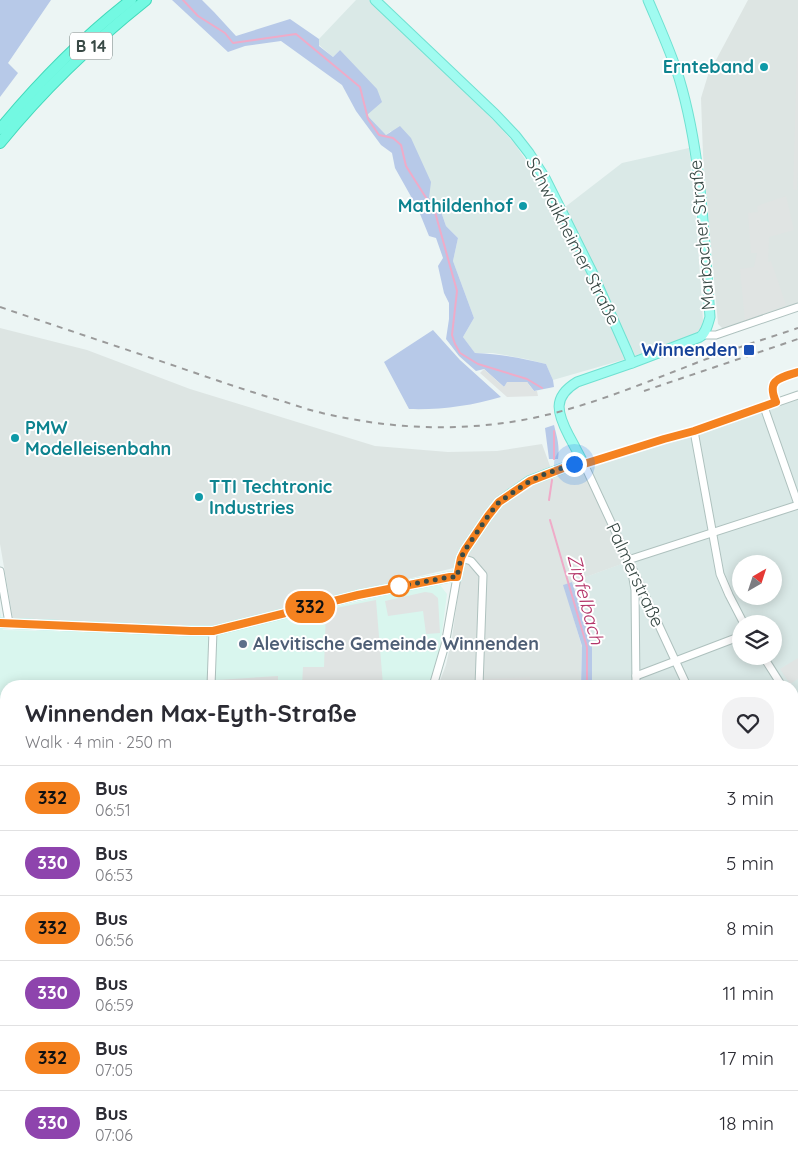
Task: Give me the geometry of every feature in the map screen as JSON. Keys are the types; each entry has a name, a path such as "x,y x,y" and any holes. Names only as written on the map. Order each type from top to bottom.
{"highway":[{"name":"B 14","path":"0,143 61,61 130,0"},
{"name":"B 14","path":"0,130 38,93 146,0"}],"main road":[{"name":"Schwaikheimer Straße","path":"375,0 495,114 529,153 545,178 592,272 632,363"},
{"name":"Marbacher Straße","path":"584,464 561,418 559,401 569,386 696,339 703,335 710,316 697,164 692,136 678,78 648,0"},
{"path":"4,623 213,631 377,591 457,577 461,558 465,550 499,502 513,491 545,474 574,464 584,464"}],"street":[{"path":"703,335 716,335 798,307"},
{"path":"584,464 694,431 798,395"},
{"path":"636,680 634,590 628,560 798,504 764,407"},
{"path":"694,431 720,574 739,615"},
{"name":"Palmerstraße","path":"584,464 684,680"},
{"path":"461,558 471,561 483,575 479,680"},
{"path":"0,571 4,623"},
{"path":"436,680 445,645 457,577"},
{"path":"211,680 213,631"},
{"path":"636,676 732,640"},
{"path":"769,665 778,680"}],"shaded area":[{"path":"0,0 51,0 8,63 18,73 0,97"},
{"path":"172,0 202,0 236,36 290,19 319,39 319,46 333,57 340,50 377,89 382,102 367,115 386,135 400,126 411,138 431,182 429,198 437,200 446,226 458,238 453,261 474,318 463,337 475,353 493,354 546,364 554,387 534,391 527,382 508,383 504,387 484,369 476,371 459,356 446,339 449,303 444,293 438,266 443,258 436,238 429,236 418,209 395,168 392,153 381,145 356,111 342,85 281,41 245,46 228,52"},
{"path":"356,0 369,0 498,125 515,144 531,168 556,214 622,163 689,148 695,201 703,321 702,327 697,333 626,359 553,380 546,364 493,353 475,353 463,337 474,318 453,261 458,238 446,226 437,200 429,198 391,131 386,135 367,115 340,50 333,57 319,45 319,39"},
{"path":"748,0 798,0 798,303 724,330 718,324 703,155 701,98 708,75"},
{"path":"798,15 798,173 797,190 793,189"},
{"path":"786,196 794,230 769,237 768,262 771,261 786,305 745,321 740,269 754,267 757,253 751,253 748,213 758,212 757,206"},
{"path":"0,328 87,350 190,389 375,446 448,452 497,451 542,444 554,477 583,465 627,562 564,585 582,647 581,680 440,680 452,638 462,566 211,626 13,619 0,544"},
{"path":"433,330 460,360 501,397 455,407 409,409 384,362"},
{"path":"484,369 504,387 507,382 527,382 534,391 537,391 538,396 507,397 480,373"},
{"path":"798,398 798,680 592,680 592,646 572,582 632,560 589,466"},
{"path":"554,425 559,455 558,459 549,459 545,428"},
{"path":"572,582 592,646 592,680 581,680 582,646 563,585"},
{"path":"440,585 447,594 440,648 431,680 0,680 0,611 3,630 213,635 427,586"},
{"path":"425,592 432,593 438,598 440,633 426,634 423,611 388,616 385,601"},
{"path":"376,600 383,680 302,680 303,667 324,667 326,610"},
{"path":"798,658 798,679 796,680 787,680 780,669"},
{"path":"278,676 278,680 217,680"},
{"path":"530,677 530,680 483,679"}],"waterway":[{"name":"Zipfelbach","path":"183,0 198,16 225,33 233,43 296,34 360,87 368,119 379,135 393,138 401,145 406,166 435,212 457,291 452,335 460,353 478,364 527,379 542,388"},
{"name":"Zipfelbach","path":"554,431 554,459"},
{"name":"Zipfelbach","path":"549,500 552,480"},
{"name":"Zipfelbach","path":"550,520 587,647 587,680"}],"railway":[{"path":"0,307 230,385 312,410 370,422 419,427 468,427 539,417 605,398 717,355 798,328"},
{"path":"644,391 798,339"}],"bus line":[{"name":"332","path":"0,623 213,631 395,587 457,577 461,558 465,550 499,502 513,491 545,474 571,465 584,464 694,431 776,402 772,390 774,384 777,380 798,372"}],"place":[{"name":"Ernteband","path":"764,67"},
{"name":"Mathildenhof","path":"523,206"},
{"name":"Winnenden","path":"749,350"},
{"name":"PMW Modelleisenbahn","path":"15,438"},
{"name":"TTI Techtronic Industries","path":"199,497"},
{"name":"Alevitische Gemeinde Winnenden","path":"243,644"}],"route":[{"path":"399,586 395,587 457,577 461,558 465,550 499,502 530,481 574,464"}]}
